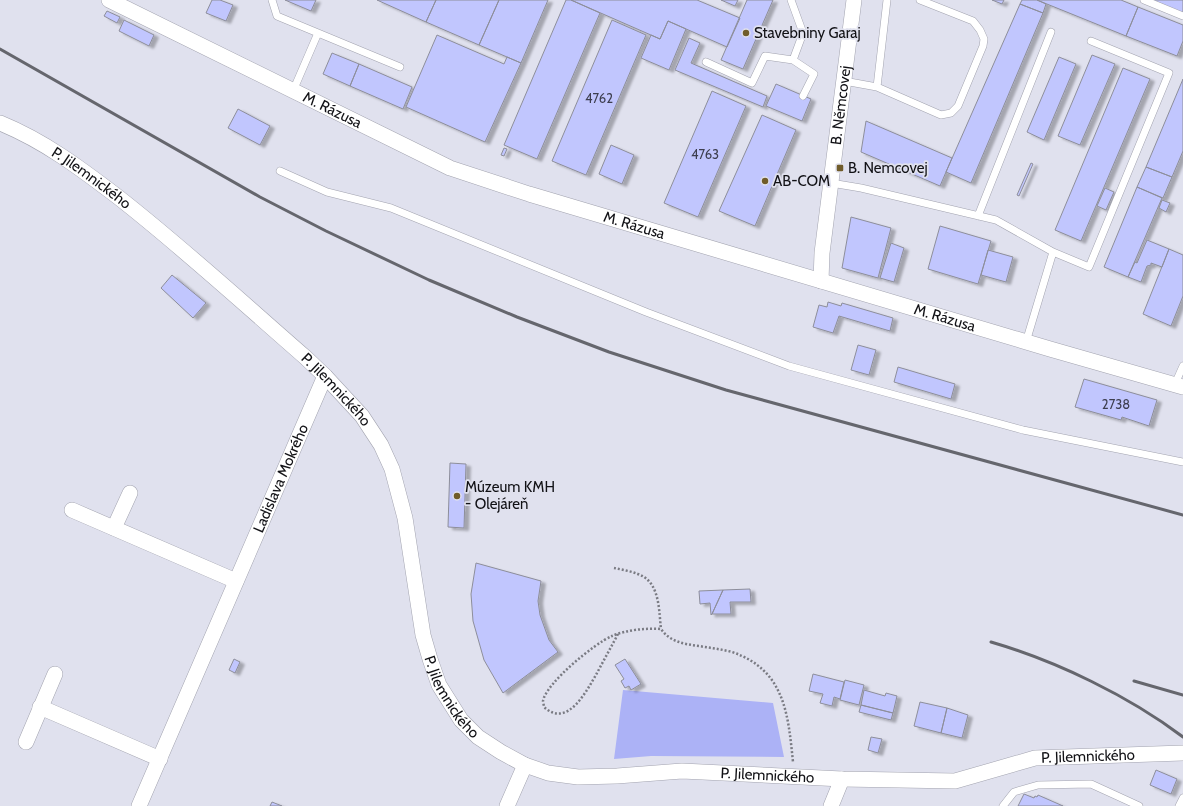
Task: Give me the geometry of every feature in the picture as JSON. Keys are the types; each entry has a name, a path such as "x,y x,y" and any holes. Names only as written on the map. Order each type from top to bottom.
{"street":[{"name":"M. Rázusa","path":"110,0 450,168 536,196 1179,386"},
{"name":"B. Němcovej","path":"821,281 822,253 854,0"},
{"name":"P. Jilemnického","path":"0,123 50,147 143,217 325,376 362,416 381,445 392,469 405,518 423,635 439,685 461,720 478,737 501,752 526,765 548,773 578,776 617,776 682,771 842,779 955,780 1034,758 1183,753"},
{"name":"Ladislava Mokrého","path":"139,806 325,376"},
{"path":"114,528 130,493"},
{"path":"72,510 236,581"},
{"path":"26,742 55,674"},
{"path":"40,708 160,759"},
{"path":"507,806 526,765"},
{"path":"831,806 842,779"}],"lane":[{"path":"272,0 277,16 400,67"},
{"path":"791,0 803,33 792,60"},
{"path":"876,87 887,0"},
{"path":"844,81 876,87 941,115 951,113 958,106 983,46 984,39 980,30 973,21 920,0"},
{"path":"1144,0 1183,16"},
{"path":"978,216 1051,32"},
{"path":"293,91 318,33"},
{"path":"831,183 861,188 996,220 1053,252 1089,267 1169,73 1091,41"},
{"path":"706,62 752,83 765,56 792,60 814,74 803,96"},
{"path":"280,172 327,192 391,208 646,312 789,366 1023,430 1183,462"},
{"path":"1026,342 1053,252"},
{"path":"1179,386 1183,366"},
{"path":"1003,806 1014,792 1038,785 1091,784 1139,806"},
{"path":"1179,806 1183,798"}],"path":[{"path":"614,568 630,571 644,577 651,583 656,595 661,629 665,635 676,642 731,652 745,658 765,671 785,706 794,776"},
{"path":"618,634 581,700 571,709 563,713 554,714 549,712 544,707 543,701 556,680 597,644 618,634 648,628 661,629"}],"shaded area":[{"path":"623,690 773,703 784,757 651,756 614,759"}],"building":[{"path":"212,0 220,0 233,5 226,21 206,13"},
{"path":"285,0 316,0 311,11"},
{"path":"377,0 436,0 426,22"},
{"path":"436,0 499,0 479,45 426,22"},
{"path":"499,0 548,0 521,63 479,45"},
{"path":"566,0 571,0 600,13 537,159 504,145"},
{"path":"571,0 697,0 740,18 727,47 668,21 660,39"},
{"path":"721,0 738,0 735,6"},
{"name":"Stavebniny Garaj","path":"747,0 773,0 743,69 721,60"},
{"path":"992,0 1004,0 1002,4"},
{"path":"1022,0 1037,0 1046,4 1043,13 1020,4"},
{"path":"1037,0 1121,0 1138,7 1126,36"},
{"path":"1152,0 1183,0 1183,13"},
{"path":"1020,4 1043,13 971,183 946,172"},
{"path":"1138,7 1183,25 1183,41 1177,56 1126,36"},
{"path":"107,11 120,17 117,23 104,16"},
{"path":"124,20 154,35 149,46 119,31"},
{"path":"612,20 646,35 586,175 552,161"},
{"path":"668,21 686,29 669,70 641,58 651,35 660,39"},
{"path":"437,35 504,64 507,57 521,63 485,142 406,107"},
{"path":"689,38 700,43 691,63 767,96 763,107 675,70"},
{"path":"332,53 359,64 350,86 323,74"},
{"path":"1092,55 1115,64 1080,145 1058,136"},
{"path":"1059,57 1076,64 1044,140 1027,132"},
{"path":"359,64 412,87 403,109 350,86"},
{"path":"1123,68 1150,79 1081,241 1055,230"},
{"path":"1183,79 1183,151 1172,177 1146,167"},
{"path":"776,84 811,99 802,121 766,106"},
{"path":"712,91 746,106 698,217 664,203"},
{"path":"238,109 270,126 260,145 228,128"},
{"path":"762,115 796,130 755,226 719,211"},
{"path":"866,121 952,158 940,186 861,152"},
{"path":"611,145 634,155 622,184 599,174"},
{"path":"504,148 507,149 504,156 501,155"},
{"path":"1031,163 1033,164 1019,196 1017,195"},
{"path":"1146,167 1172,177 1163,198 1137,187"},
{"path":"1137,187 1162,198 1128,277 1104,267"},
{"path":"1105,188 1114,192 1106,210 1097,206"},
{"path":"1162,200 1170,203 1166,212 1159,208"},
{"path":"851,217 891,228 878,278 842,268"},
{"path":"940,226 991,241 978,284 928,269"},
{"path":"1147,240 1169,249 1162,267 1151,263 1151,265 1147,266 1141,282 1128,277 1135,262 1137,263"},
{"path":"891,243 904,248 894,282 880,278"},
{"path":"1169,249 1183,255 1183,296 1171,326 1143,314"},
{"path":"988,250 1013,257 1006,282 981,275"},
{"path":"172,275 206,303 193,318 161,288"},
{"path":"828,302 841,306 842,303 893,318 890,331 839,316 833,333 813,327 819,305 827,307"},
{"path":"858,345 876,350 869,375 851,370"},
{"path":"898,367 955,384 951,399 894,382"},
{"path":"1084,379 1157,400 1149,426 1122,417 1121,420 1075,407"},
{"name":"Múzeum KMH - Olejáreň","path":"450,463 466,464 464,528 448,527"},
{"path":"476,563 541,581 538,601 540,615 549,640 558,652 503,693 484,660 473,621 471,594"},
{"path":"750,589 751,602 730,602 731,614 712,614 723,590"},
{"path":"723,590 711,615 710,603 700,604 699,591"},
{"path":"234,659 240,662 235,673 229,670"},
{"path":"625,659 641,684 631,690 629,686 625,688 621,681 624,679 615,665"},
{"path":"813,674 844,682 840,699 834,697 832,706 820,703 823,694 809,691"},
{"path":"845,680 864,685 859,705 840,700"},
{"path":"864,690 885,696 886,693 897,696 893,713 861,705"},
{"path":"920,702 947,708 941,733 914,726"},
{"path":"861,705 893,713 891,720 859,712"},
{"path":"947,708 968,715 962,738 941,733"},
{"path":"871,737 882,739 878,753 868,750"},
{"path":"1156,770 1177,779 1171,794 1150,785"},
{"path":"1024,794 1034,798 1038,795 1063,806 1018,806"},
{"path":"272,802 282,806 270,806"}],"railway":[{"path":"0,49 260,197 326,231 429,280 517,317 609,352 726,390 1183,515"},
{"path":"991,642 1041,659 1091,681 1116,694 1162,722 1183,737"},
{"path":"1134,681 1183,695"}],"place":[{"name":"Stavebniny Garaj","path":"746,33"},
{"name":"B. Nemcovej","path":"840,168"},
{"name":"AB-COM","path":"765,181"},
{"name":"Múzeum KMH - Olejáreň","path":"457,496"}]}
